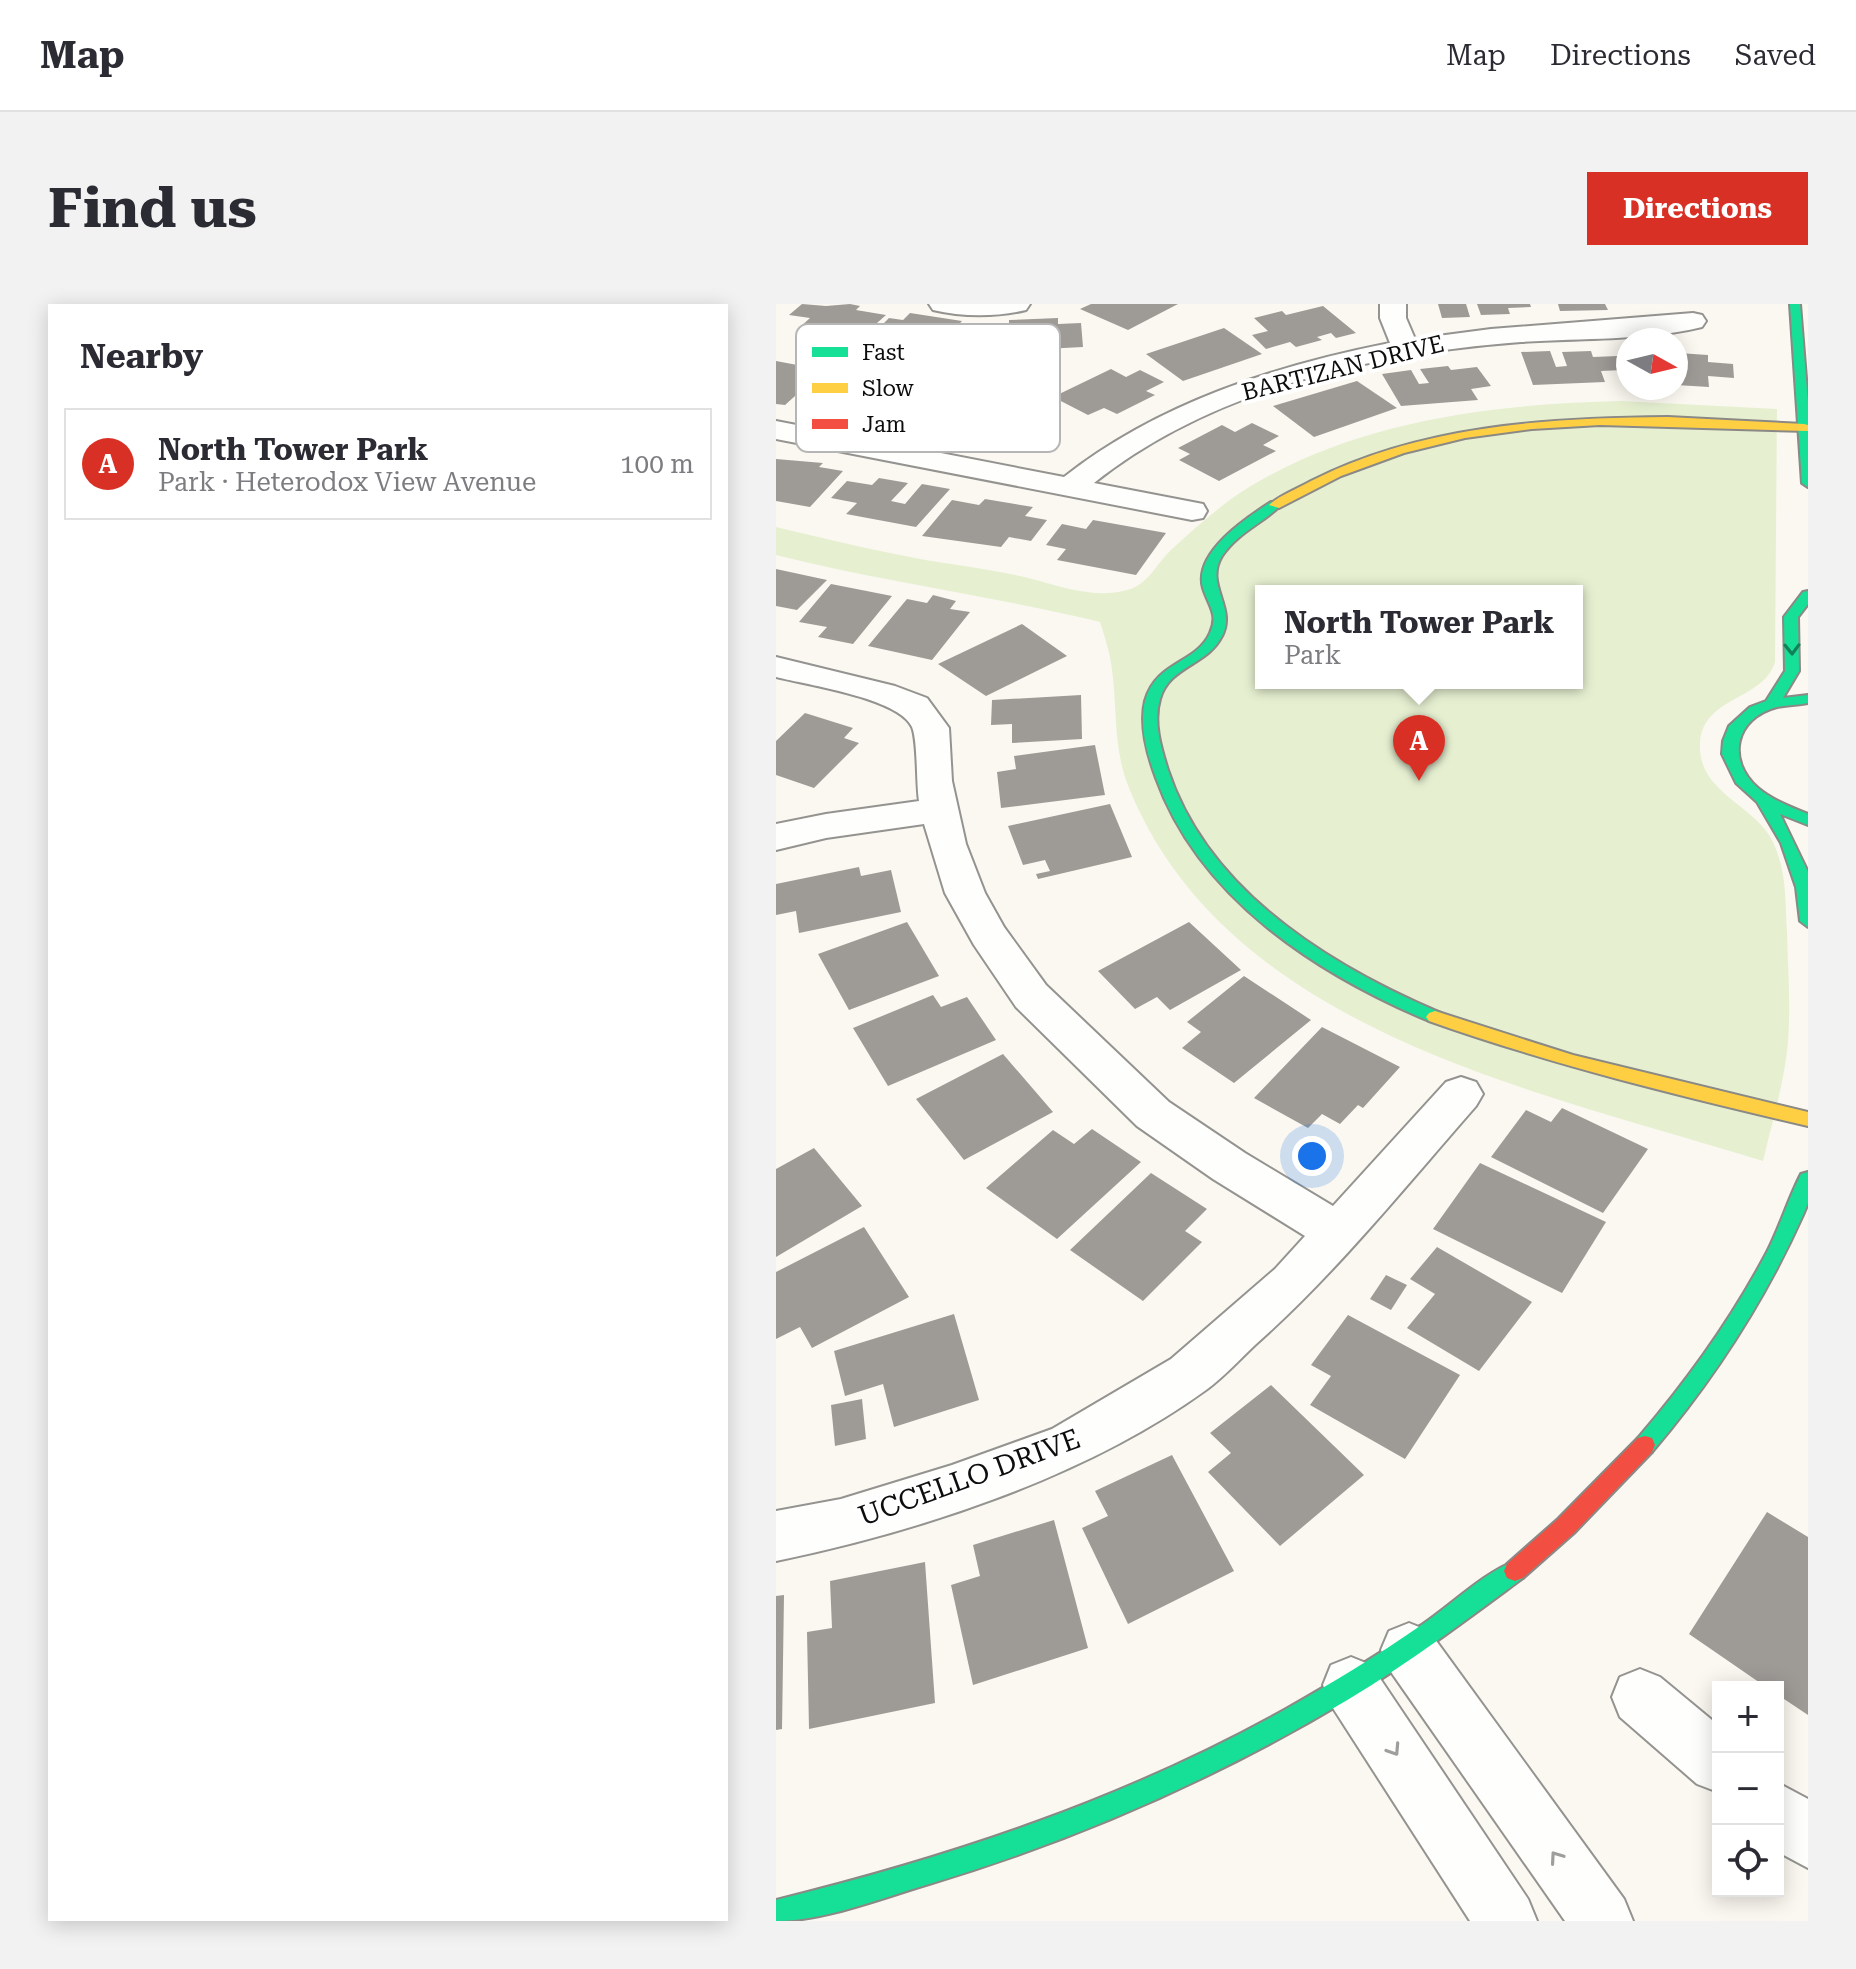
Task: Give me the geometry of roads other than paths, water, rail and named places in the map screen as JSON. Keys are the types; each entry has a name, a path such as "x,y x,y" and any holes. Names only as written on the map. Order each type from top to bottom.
{"street":[{"path":"942,304 1016,304"},
{"path":"1393,304 1393,318 1406,348"},
{"path":"1795,304 1808,483"},
{"name":"BARTIZAN DRIVE","path":"1067,489 1095,463 1224,398 1286,377 1406,348 1515,334 1627,330 1693,321"},
{"path":"1804,428 1621,419 1507,426 1464,432 1396,450 1322,477 1273,505 1236,533 1218,554 1207,573 1209,589 1219,600 1221,614 1212,644 1165,675 1155,691 1150,714 1157,759 1175,812 1215,868 1263,916 1313,955 1382,992 1460,1028 1555,1058 1808,1119"},
{"path":"776,430 796,434"},
{"path":"885,452 1192,511"},
{"path":"1772,703 1792,671 1791,617 1808,595"},
{"path":"776,667 883,693 915,706 931,728 934,781 947,844 965,893 988,935 1031,996 1153,1114 1229,1166 1339,1233"},
{"path":"1808,699 1772,703 1754,711 1739,721 1730,734 1727,749 1734,772 1746,788 1764,801 1808,820"},
{"path":"1764,801 1794,846 1803,867 1808,921"},
{"path":"776,837 826,826 940,810"},
{"name":"UCCELLO DRIVE","path":"776,1536 841,1523 952,1489 1070,1445 1189,1374 1292,1283 1461,1094"},
{"path":"776,1913 902,1883 1002,1851 1083,1820 1188,1776 1277,1730 1409,1650 1553,1541 1614,1481 1662,1426 1712,1360 1748,1301 1779,1247 1808,1179"},
{"path":"1409,1650 1602,1921"},
{"path":"1351,1685 1506,1921"},
{"path":"1640,1697 1712,1758"},
{"path":"1784,1818 1808,1838"}],"place":[{"name":"North Tower Park","path":"1419,781"}]}
